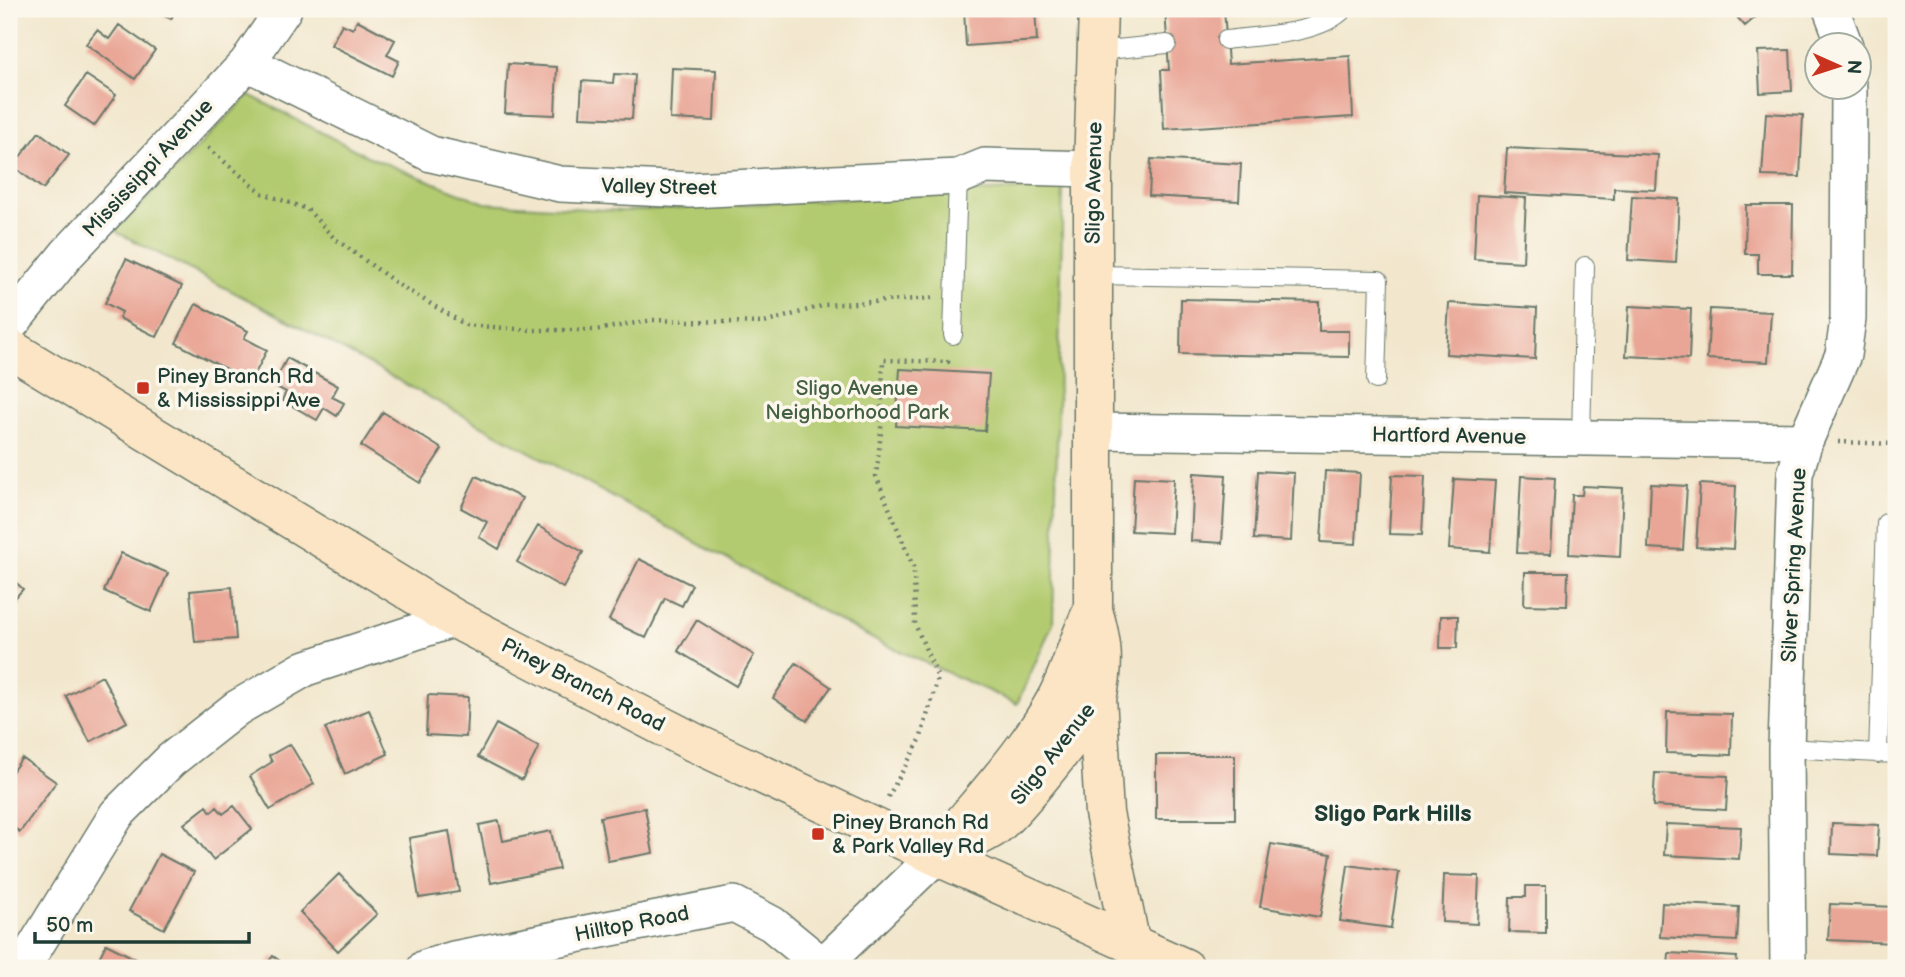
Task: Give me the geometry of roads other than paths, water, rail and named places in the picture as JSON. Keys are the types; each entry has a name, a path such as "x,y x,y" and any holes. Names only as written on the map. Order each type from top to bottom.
{"street":[{"name":"Mississippi Avenue","path":"9,326 67,254 247,63 284,9"},
{"name":"Sligo Avenue","path":"936,856 995,827 1041,777 1097,697 1102,667 1102,642 1093,610 1093,169 1098,9"},
{"path":"1831,9 1840,32"},
{"name":"Valley Street","path":"247,63 431,154 560,184 690,190 958,177 985,166 1093,169"},
{"name":"Silver Spring Avenue","path":"1788,968 1786,748 1795,474 1805,441 1843,355 1848,319 1849,102"},
{"name":"Piney Branch Road","path":"9,348 455,619 693,742 1156,961"},
{"name":"Hartford Avenue","path":"1093,431 1805,441"},
{"name":"Sligo Avenue","path":"936,856 1040,726 1057,697 1079,637 1093,610"},
{"path":"22,968 117,814 171,760 237,708 306,668 455,619"},
{"path":"1097,697 1104,813 1156,961"},
{"path":"821,967 936,856"},
{"name":"Hilltop Road","path":"425,968 454,959 734,904 772,924 821,967"}],"lane":[{"path":"1226,40 1318,27 1344,9"},
{"path":"1097,51 1167,44"},
{"path":"953,335 958,177"},
{"path":"1581,438 1585,266"},
{"path":"1094,275 1379,280 1376,380"},
{"path":"1786,748 1887,754 1886,523 1896,523"}],"place":[{"name":"Piney Branch Rd & Mississippi Ave","path":"143,388"},
{"name":"Piney Branch Rd & Park Valley Rd","path":"818,834"}],"district":[{"name":"Sligo Park Hills","path":"1393,814"}],"park label":[{"name":"Sligo Avenue Neighborhood Park","path":"857,400"}]}
